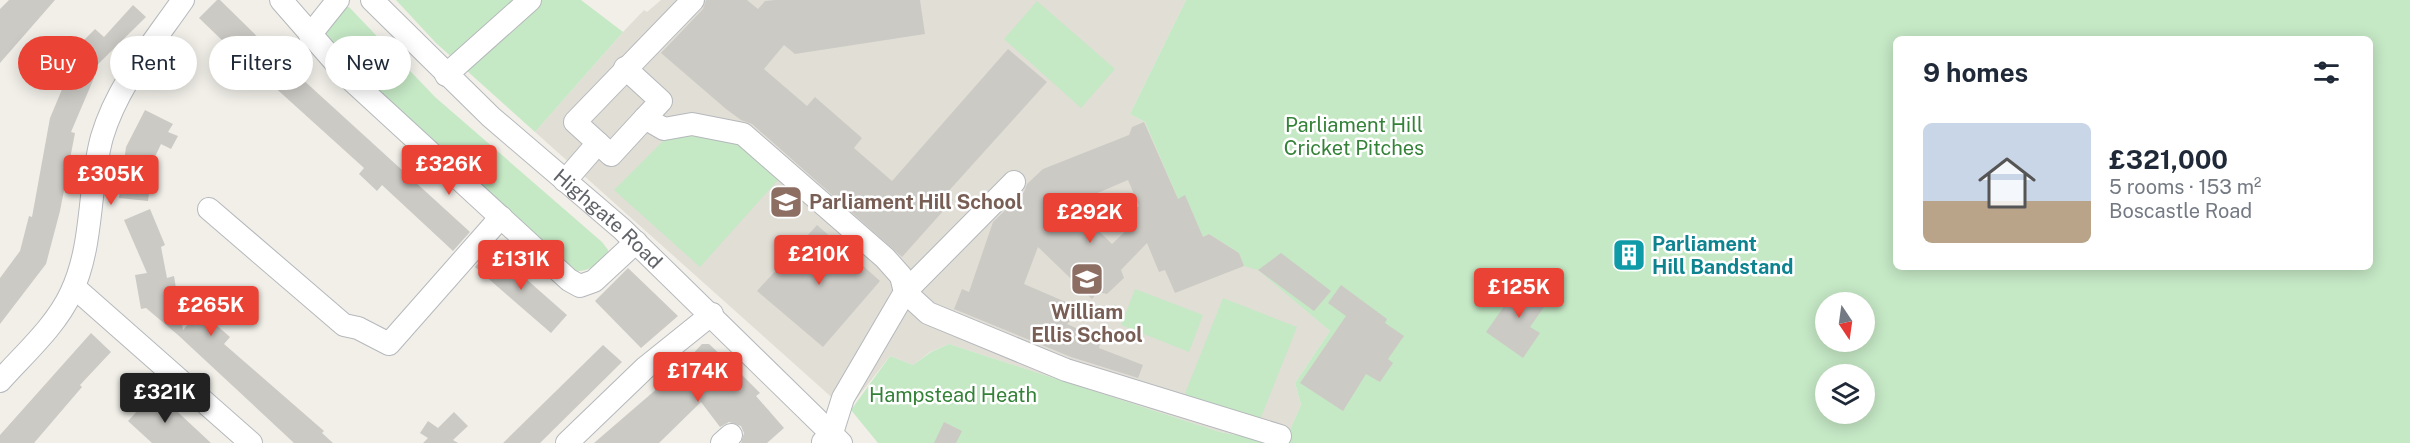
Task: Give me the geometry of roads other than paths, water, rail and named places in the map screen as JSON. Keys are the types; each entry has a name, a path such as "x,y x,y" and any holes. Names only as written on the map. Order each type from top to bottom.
{"street":[{"path":"0,381 56,317 74,287 82,259 102,137 125,85 183,0"},
{"path":"281,0 349,78 569,280 580,286 594,281 636,242"},
{"path":"310,35 338,0"},
{"name":"Highgate Road","path":"372,0 446,75 636,242 712,315 832,440"},
{"path":"446,75 530,0"},
{"path":"625,68 661,101 611,155 575,122 625,68 693,0"},
{"path":"645,118 664,129 692,124 743,134 885,258 901,276 905,292 928,313 1065,370 1280,436"},
{"path":"566,181 598,143"},
{"path":"832,440 843,398 905,292 1014,182"},
{"path":"209,209 344,325 358,328 389,344 501,217"},
{"path":"74,287 250,443"},
{"path":"567,443 646,367 712,315"}],"place":[{"name":"Parliament Hill School","path":"786,202"},
{"name":"Parliament Hill Bandstand","path":"1629,255"},
{"name":"William Ellis School","path":"1087,279"}],"park label":[{"name":"Parliament Hill Cricket Pitches","path":"1354,136"},
{"name":"Hampstead Heath","path":"953,395"}]}
